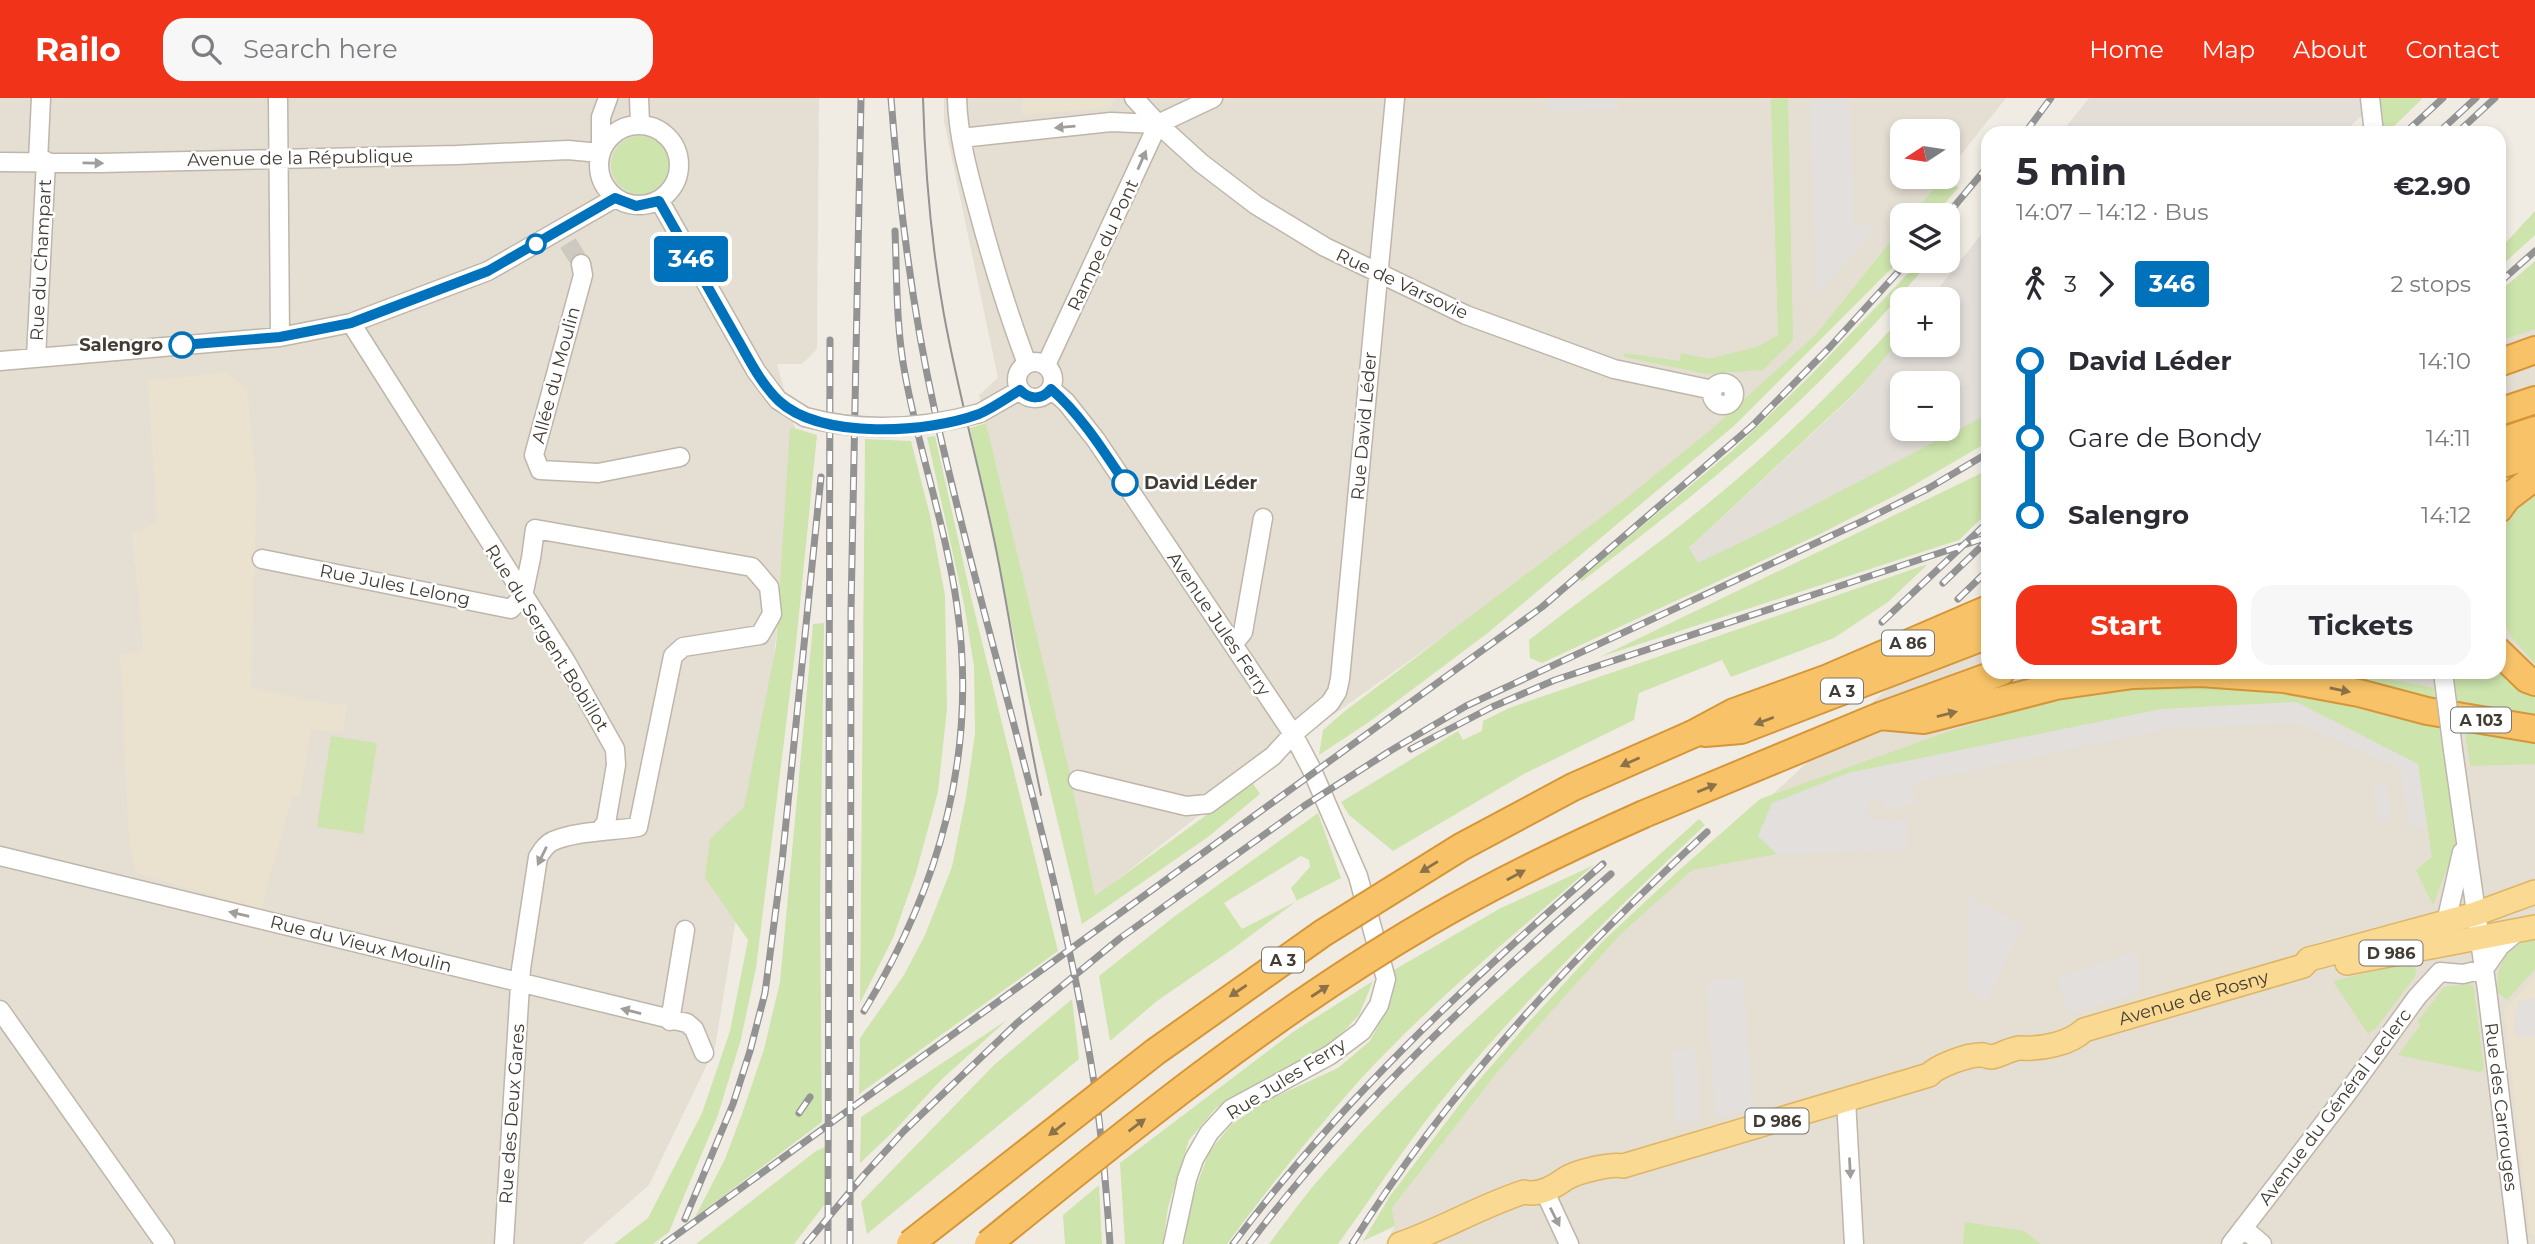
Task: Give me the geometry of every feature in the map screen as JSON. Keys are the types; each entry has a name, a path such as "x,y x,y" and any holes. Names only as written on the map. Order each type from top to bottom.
{"highway":[{"path":"2506,360 2535,350"},
{"path":"2506,372 2535,362"},
{"path":"2506,410 2535,400"},
{"path":"2506,440 2535,430"},
{"path":"2506,464 2535,454"},
{"path":"2506,499 2535,477"},
{"name":"A 86","path":"1693,734 1734,712 1828,678 1981,612"},
{"name":"A 3","path":"910,1244 1166,1044 1323,933 1461,846 1573,787 1693,734 1741,730 1981,638"},
{"path":"2506,659 2527,679 2535,682"},
{"name":"A 3","path":"988,1244 1124,1135 1309,998 1438,917 1563,850 1644,814 1880,716 1982,679"},
{"name":"A 103","path":"1880,716 1924,720 2056,686 2105,679"},
{"name":"A 103","path":"2284,679 2427,711 2535,729"}],"main road":[{"name":"Avenue de Rosny","path":"1402,1244 1459,1221 1480,1208 1524,1192 1569,1188 1618,1173 1623,1166 1929,1075 1937,1077 1984,1065 1990,1057 2022,1048 2029,1050 2057,1043 2077,1037 2084,1030 2303,966 2312,969 2403,951 2454,931 2535,892"},
{"path":"2454,931 2528,928"}],"street":[{"name":"Rue du Champart","path":"36,358 42,161 41,98"},
{"path":"278,98 280,337"},
{"path":"601,152 616,131 640,124 661,131 670,138 679,160 679,172 675,183 659,201 636,206 615,198 600,178 601,117 608,98"},
{"path":"639,98 640,124"},
{"path":"957,98 961,138 996,276 1027,364"},
{"name":"Rue de Varsovie","path":"1134,98 1157,124 1201,163 1256,205 1325,247 1466,316 1614,369 1713,390"},
{"path":"961,138 1111,122 1157,124 1213,98"},
{"name":"Rue David Léder","path":"1077,780 1186,806 1208,804 1273,756 1293,734 1330,704 1337,692 1395,98"},
{"path":"2370,98 2373,126"},
{"name":"Rampe du Pont","path":"1046,365 1157,124"},
{"name":"Avenue de la République","path":"0,162 100,163 568,150 601,152"},
{"path":"0,361 280,337 351,323 488,271 565,236 615,198"},
{"path":"659,201 756,371 778,400 805,418 843,425 906,428 980,413 1020,390"},
{"name":"Allée du Moulin","path":"581,264 583,275 534,455 540,470 598,473 680,457"},
{"name":"Rue du Sergent Bobillot","path":"351,323 565,660 615,749 616,765 606,823 600,830"},
{"path":"1037,362 1046,365 1052,374 1051,389 1042,397 1024,394 1017,379 1022,368 1037,362"},
{"name":"Avenue Jules Ferry","path":"1051,389 1066,402 1096,440 1293,734 1311,768 1358,876"},
{"path":"1234,643 1243,632 1264,518"},
{"path":"520,983 538,858 544,847 553,841 600,830 638,827 673,656 683,647 760,635 772,614 769,587 752,567 535,528 523,596"},
{"name":"Rue Jules Lelong","path":"262,559 511,609 523,596"},
{"path":"2444,679 2464,842 2454,931 2440,972 2463,974 2484,970 2500,947 2528,928"},
{"path":"2454,931 2464,842"},
{"name":"Rue du Vieux Moulin","path":"0,856 687,1023 694,1029 704,1053"},
{"name":"Rue Jules Ferry","path":"1173,1244 1187,1180 1194,1159 1209,1133 1231,1109 1330,1055 1362,1031 1379,1005 1386,979 1358,876"},
{"name":"Avenue de Rosny","path":"2454,931 2535,903"},
{"path":"670,1021 685,930"},
{"name":"Rue des Carrouges","path":"2454,931 2484,970 2518,1244"},
{"name":"Avenue du Général Leclerc","path":"2231,1244 2417,997 2440,972"},
{"name":"Rue des Deux Gares","path":"504,1244 520,983"},
{"path":"0,1010 165,1244"},
{"path":"1846,1100 1854,1244"},
{"path":"1545,1190 1569,1244"},
{"path":"2243,1228 2262,1244"}],"shaded area":[{"path":"0,98 819,98 817,349 802,364 777,364 797,435 766,733 715,1048 649,1185 582,1244 0,1244"},
{"path":"944,98 2006,98 1981,126 1960,156 1960,119 1890,119 1890,189 1933,189 1922,203 1890,203 1890,242 1817,333 1662,472 1499,597 1267,762 1095,897 1070,774 979,395 998,378 944,121"},
{"path":"1021,98 1115,98 1110,108 1022,115"},
{"path":"1548,98 1617,98 1617,109 1548,111"},
{"path":"1849,98 1854,224 1878,225 1817,296 1810,100"},
{"path":"2089,98 2381,98 2351,126 2067,126"},
{"path":"1981,235 1981,433 1697,573 1685,552 1857,392 1890,349 1890,357 1960,357 1960,287 1940,287 1951,273 1960,273 1960,261"},
{"path":"2535,269 2535,1244 1385,1244 1395,1226 1392,1208 1500,1069 1621,934 1981,602 1981,679 2506,679 2506,294"},
{"path":"226,372 247,390 257,485 251,687 307,700 347,705 343,732 311,730 301,795 293,795 261,909 136,873 129,842 120,655 143,649 132,533 157,523 148,381"},
{"path":"2391,679 2433,679 2434,686"},
{"path":"2296,702 2418,764 2427,827 2410,828 2400,769 2296,723 2172,728 1912,783 1916,803 1886,809 1883,798 1872,799 1865,810 1871,820 1908,821 1905,850 1777,854 1758,836 1772,803 1848,773 2162,709"},
{"path":"2386,781 2391,820 2378,821 2373,783"},
{"path":"1968,896 2023,925 1986,1002 1968,991"},
{"path":"2137,951 2139,992 2068,1014 2057,977"},
{"path":"2535,976 2535,1235 2530,1233 2504,1010"},
{"path":"1743,977 1752,1108 1715,1118 1707,981"},
{"path":"2535,998 2535,1037 2520,1037 2513,1029 2519,1001"},
{"path":"1696,1049 1700,1122 1676,1124 1672,1052"}],"green space":[{"path":"1771,98 1788,98 1793,340 1763,370 1706,374 1624,357 1624,353 1680,361 1681,353 1709,359 1759,346 1778,335"},
{"path":"2380,98 2423,98 2394,126 2383,126"},
{"path":"640,136 656,141 664,149 669,165 664,181 656,189 640,194 624,189 616,181 611,165 616,149 624,141"},
{"path":"1933,189 1957,189 1945,203 1922,203"},
{"path":"2535,211 2535,235 2506,262 2506,242"},
{"path":"1890,242 1890,270 1735,425 1489,632 1369,722 1319,755 1323,730 1345,711 1619,504 1713,428 1817,333"},
{"path":"2535,261 2535,329 2506,339 2506,286"},
{"path":"1909,273 1920,273 1907,287 1895,287"},
{"path":"1890,292 1890,307 1810,391 1695,493 1581,582 1580,578 1733,450 1810,376"},
{"path":"1890,330 1890,351 1857,391 1689,548 1698,563 1936,441 1960,441 1960,429 1981,418 1981,446 1902,492 1822,533 1542,663 1530,658 1529,640 1723,491 1815,407"},
{"path":"986,423 1070,774 1095,896 1252,782 1260,794 1208,837 1082,924 1018,656 970,428"},
{"path":"790,427 817,435 796,644 756,968 741,1039 718,1115 669,1232 653,1244 614,1244 648,1218 702,1113 730,1031 748,940 705,878 710,839 744,807 776,646"},
{"path":"935,436 972,601 1058,951 859,1094 860,1038 904,975 925,935 952,867 975,733 974,666 964,604 927,437"},
{"path":"865,439 911,441 930,515 945,595 947,709 938,792 916,873 893,938 860,1003"},
{"path":"1981,473 1981,519 1959,540 1600,657"},
{"path":"2535,492 2535,664 2512,638 2506,626 2506,521 2512,510"},
{"path":"1928,564 1888,602 1834,638 1731,677 1722,660 1639,693 1634,720 1524,774 1393,851 1349,815 1341,802 1458,731 1463,740 1482,731 1483,721 1509,708"},
{"path":"824,623 820,904 822,1122 695,1217 725,1159 742,1114 764,1049 780,982 813,624"},
{"path":"2506,674 2535,693 2535,717 2458,705 2455,679 2506,679"},
{"path":"2345,679 2388,679 2434,688 2435,698"},
{"path":"2205,682 2308,690 2439,723 2456,846 2433,905 2416,870 2432,857 2418,764 2296,702 2162,709 1848,773 1758,836 1777,854 1692,870 1621,934 1500,1069 1392,1208 1395,1226 1363,1241 1390,1196 1469,1092 1528,1023 1603,941 1760,799 1947,732 2034,706 2107,687"},
{"path":"2465,732 2535,742 2535,764 2470,766"},
{"path":"331,736 377,743 363,834 317,827"},
{"path":"1318,813 1341,878 1297,901 1291,888 1310,867 1309,860 1301,856 1224,903 1242,929 1296,902 1157,1001 1110,1041 1099,976 1175,916"},
{"path":"1699,819 1705,825 1574,953 1451,1089 1338,1244 1269,1244 1320,1178 1416,1076"},
{"path":"1594,865 1473,970 1386,1053 1307,1141 1227,1244 1184,1244 1191,1201 1209,1152 1231,1125 1264,1102 1338,1068 1370,1041 1392,999 1394,970 1499,909"},
{"path":"2535,937 2535,969 2507,1000 2498,993 2501,964 2517,945"},
{"path":"2407,963 2415,967 2416,975 2378,1026 2368,1034 2333,981"},
{"path":"1373,981 1359,1015 1333,1043 1262,1080 1216,1108 1189,1140 1168,1207 1163,1244 1125,1244 1120,1163 1293,1032"},
{"path":"2473,985 2484,1070 2479,1072 2398,1055 2420,1026 2418,1021 2444,987"},
{"path":"1072,999 1079,1059 867,1234 861,1202 994,1065"},
{"path":"1007,1020 941,1080 860,1163 861,1117"},
{"path":"825,1147 825,1204 794,1244 696,1244 816,1151"},
{"path":"1099,1185 1102,1244 1065,1244 1063,1215"},
{"path":"1965,1222 2024,1231 2041,1244 1963,1244"}],"tunnel":[{"path":"568,243 581,264"}],"tram line":[{"path":"923,98 929,207 944,315 995,544 1041,795"}],"railway":[{"path":"850,1244 851,611 861,98"},
{"path":"891,98 907,256 927,373 954,494 1038,818 1076,981 1098,1108 1110,1244"},
{"path":"2030,126 2051,98"},
{"path":"2413,126 2443,98"},
{"path":"2446,126 2476,98"},
{"path":"2465,126 2495,98"},
{"path":"1957,203 1981,174"},
{"path":"864,1011 914,916 932,867 947,817 957,766 962,714 962,660 957,606 902,356 895,231"},
{"path":"2506,277 2535,251"},
{"path":"664,1244 1542,607 1752,426 1830,347 1897,273"},
{"path":"828,1244 830,340"},
{"path":"806,1244 904,1131 1017,1023 1119,939 1304,806 1466,706 1865,520 1929,488 1981,457"},
{"path":"685,1219 733,1104 765,993 782,862 821,477"},
{"path":"1882,622 1981,529"},
{"path":"1411,749 1492,707 1555,680 1981,539"},
{"path":"1943,583 1981,547"},
{"path":"1958,599 1981,577"},
{"path":"1352,1244 1430,1131 1516,1026 1609,927 1707,832"},
{"path":"1233,1244 1317,1141 1408,1044 1603,864"},
{"path":"1249,1244 1289,1193 1375,1096 1514,960 1611,874"},
{"path":"799,1113 810,1097"}],"bus line":[{"name":"346","path":"182,345 280,337 351,323 488,271 615,198 636,206 659,201 756,371 778,400 791,410 805,418 823,422 906,428 980,413 1020,390 1036,398 1047,394 1051,389 1066,402 1096,440 1125,483"}],"place":[{"name":"Salengro","path":"182,345"},
{"name":"David Léder","path":"1125,483"}]}
